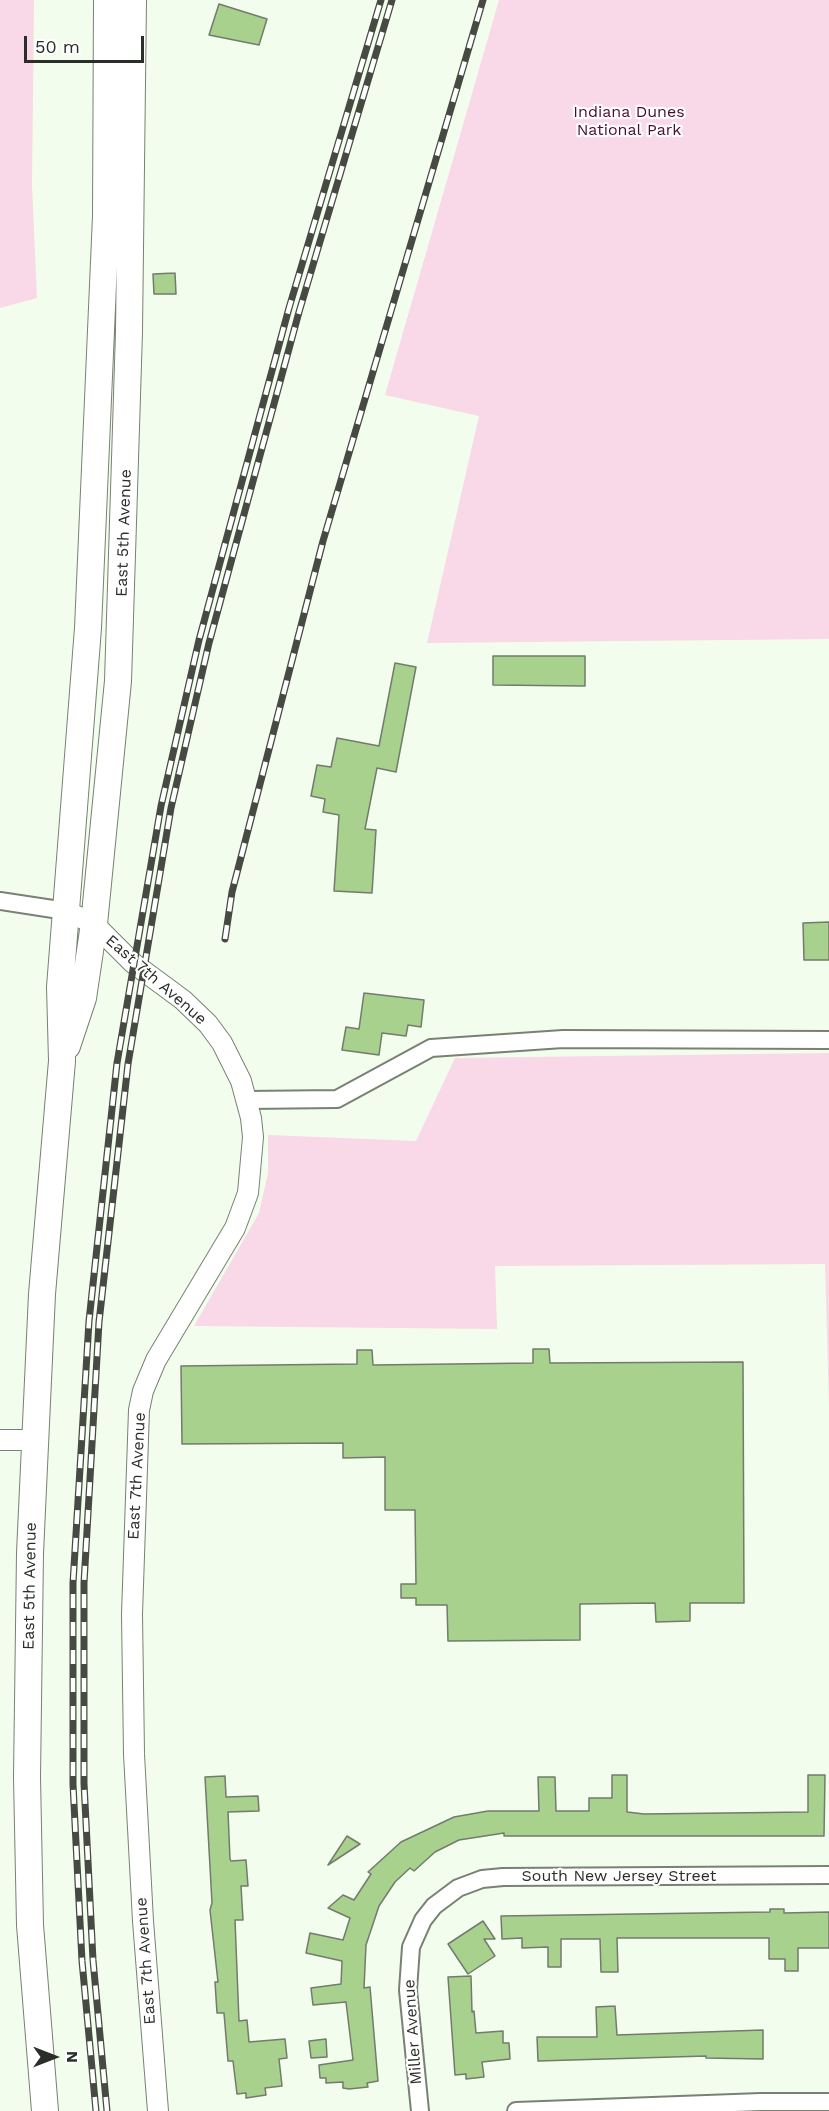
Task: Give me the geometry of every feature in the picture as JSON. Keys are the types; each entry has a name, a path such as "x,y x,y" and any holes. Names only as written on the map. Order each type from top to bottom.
{"main road":[{"name":"East 5th Avenue","path":"45,2111 30,1925 28,1753 33,1440 42,1294 63,1060 60,987 88,628 106,216 107,0"},
{"name":"East 5th Avenue","path":"63,1060 84,998 94,924 107,814 123,577 131,229 133,0"}],"street":[{"path":"0,901 66,911"},
{"name":"East 7th Avenue","path":"66,911 94,924 134,963 183,999 208,1024 234,1064 251,1118 252,1156 248,1193 242,1212 224,1250 156,1360 143,1392 139,1410 132,1614 134,1754 142,1910 158,2111"},
{"path":"247,1100 337,1099 430,1048 563,1039 829,1040"},
{"path":"0,1440 33,1440"},
{"name":"South New Jersey Street","path":"423,1920 434,1906 458,1888 494,1878 829,1875"},
{"name":"Miller Avenue","path":"420,2111 408,1976 411,1947 423,1920"},
{"path":"516,2111 829,2102"}],"green space":[{"path":"0,0 34,0 32,185 37,298 0,308"},
{"name":"Indiana Dunes National Park","path":"499,0 829,0 829,639 427,643 479,416 385,395"},
{"path":"829,1053 829,1406 825,1264 495,1266 497,1329 194,1326 259,1213 268,1173 268,1135 416,1141 455,1058"}],"building":[{"path":"219,4 267,19 259,45 209,35"},
{"path":"175,273 176,294 154,294 153,274"},
{"path":"493,656 585,656 585,686 493,685"},
{"path":"395,663 416,667 396,772 377,768 365,829 376,830 372,893 334,891 339,815 323,812 325,799 311,796 317,765 331,767 337,738 379,746"},
{"path":"829,922 829,960 804,960 803,923"},
{"path":"364,993 424,1000 421,1027 408,1025 406,1036 382,1033 379,1055 342,1050 346,1027 359,1029"},
{"path":"533,1349 549,1349 550,1363 743,1362 744,1603 690,1603 690,1621 656,1622 655,1603 580,1604 580,1640 448,1641 447,1605 416,1605 416,1598 401,1598 401,1584 416,1584 415,1510 385,1510 385,1457 343,1458 343,1443 182,1444 181,1366 357,1364 357,1350 372,1350 373,1365 533,1363"},
{"path":"612,1775 627,1775 627,1812 644,1814 808,1812 808,1775 825,1775 824,1836 504,1836 504,1833 459,1840 435,1852 414,1871 410,1868 395,1882 379,1906 366,1945 364,1988 370,1987 378,2081 367,2083 368,2087 349,2089 343,2088 343,2082 326,2083 326,2078 320,2078 319,2065 353,2060 346,2002 313,2005 311,1988 341,1984 342,1961 306,1953 310,1933 343,1940 350,1918 328,1908 343,1895 354,1900 371,1874 368,1872 401,1842 454,1817 488,1811 539,1811 538,1777 555,1777 556,1811 589,1811 589,1798 612,1798"},
{"path":"225,1776 226,1797 258,1796 259,1811 228,1812 230,1859 231,1861 246,1860 248,1886 241,1886 243,1920 235,1920 239,2021 247,2020 249,2042 285,2039 287,2058 279,2059 282,2086 265,2088 266,2095 246,2098 246,2093 237,2094 233,2061 228,2061 224,2013 217,2013 215,1982 218,1982 210,1910 212,1903 205,1777"},
{"path":"347,1836 360,1844 328,1865"},
{"path":"770,1909 784,1909 784,1913 829,1912 829,1948 798,1948 798,1971 785,1971 785,1959 769,1959 769,1938 617,1938 618,1972 601,1972 600,1939 561,1939 561,1967 548,1967 548,1947 522,1948 522,1938 502,1939 501,1916 770,1912"},
{"path":"483,1921 495,1939 484,1939 495,1956 468,1974 448,1944"},
{"path":"471,1976 472,2012 474,2011 476,2033 503,2031 503,2043 509,2043 510,2059 482,2062 484,2077 466,2079 466,2074 455,2075 448,1977"},
{"path":"615,2006 617,2035 763,2030 763,2059 706,2058 706,2056 538,2061 537,2037 597,2037 596,2007"},
{"path":"326,2039 327,2057 311,2058 309,2041"}],"railway":[{"path":"96,2111 82,1961 73,1784 73,1583 89,1321 117,1063 161,806 199,640 289,308 381,0"},
{"path":"107,2111 93,1960 84,1783 84,1583 99,1322 128,1064 171,808 209,643 299,312 392,0"},
{"path":"225,939 232,892 323,541 483,0"}]}
